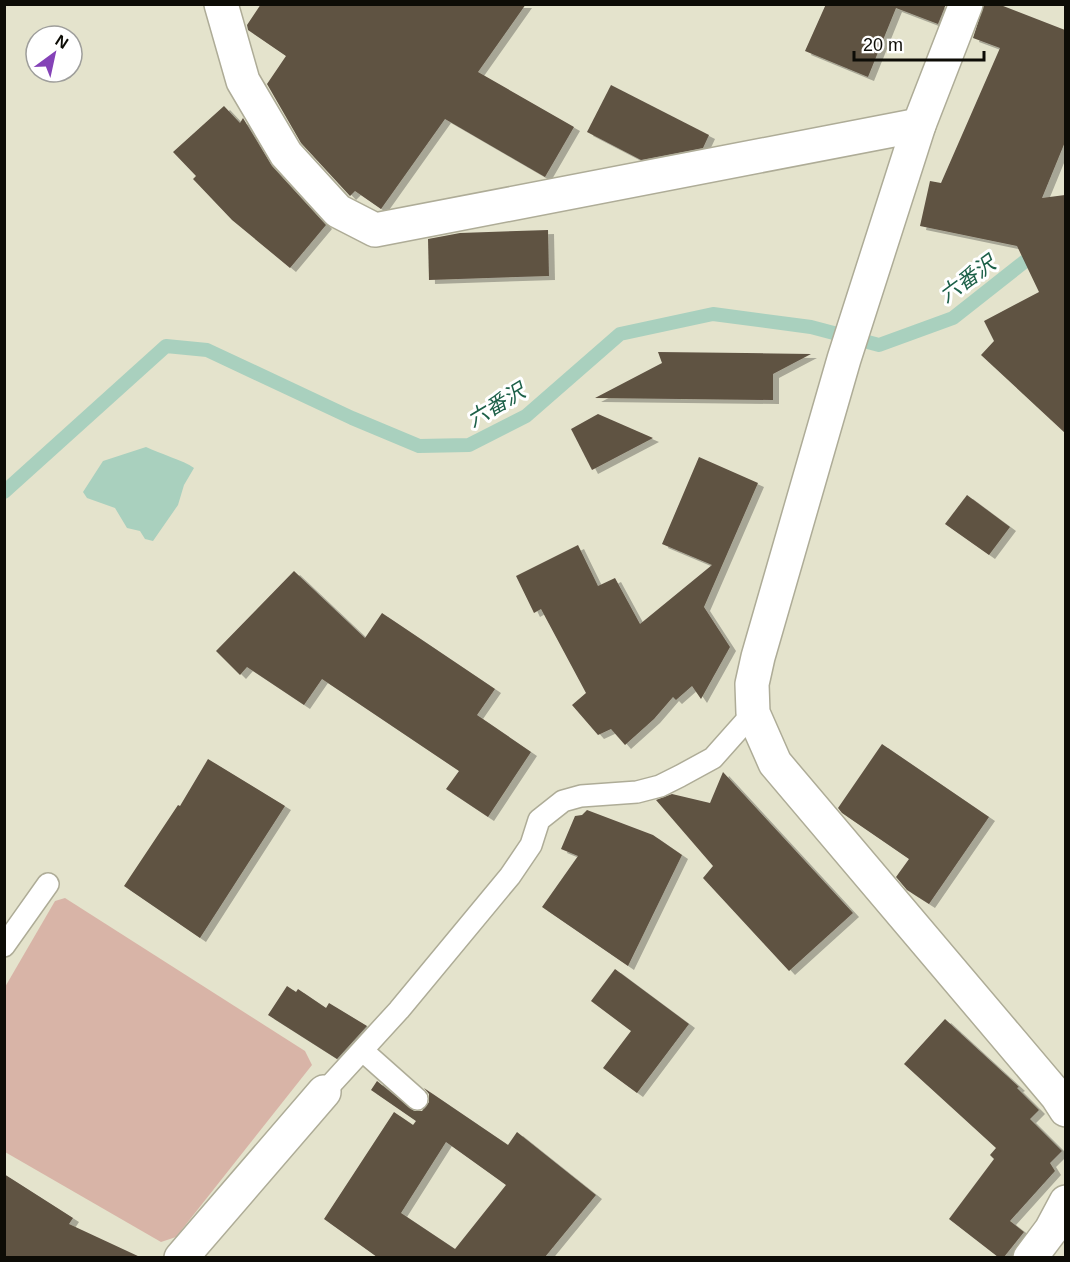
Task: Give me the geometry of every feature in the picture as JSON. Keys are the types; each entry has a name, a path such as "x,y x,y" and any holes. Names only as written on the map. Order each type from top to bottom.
{"street":[{"path":"221,4 243,81 286,154 338,211 375,230 919,125"},
{"path":"966,4 919,125 844,359 758,657 753,684 753,713 775,763 1057,1096 1065,1110"},
{"path":"181,1257 324,1092"},
{"path":"1030,1257 1051,1230 1065,1202"}],"lane":[{"path":"324,1092 363,1051 510,876 531,845 539,820 563,801 581,796 637,792 660,786 680,776 713,758 753,713"},
{"path":"4,946 48,884"},
{"path":"363,1051 417,1099"}],"shaded area":[{"path":"146,447 194,468 184,485 178,505 153,541 145,539 140,531 127,528 115,508 87,498 83,492 103,461"},
{"path":"65,898 305,1051 312,1065 176,1237 161,1242 5,1152 5,987 55,901"}],"building":[{"path":"261,4 526,4 478,72 574,127 545,177 445,119 381,209 355,191 350,196 301,143 267,84 286,56 248,30 247,25"},
{"path":"826,4 946,4 938,24 896,8 868,77 805,51"},
{"path":"984,4 998,4 1065,30 1065,142 1042,198 1065,195 1065,433 981,355 994,341 984,321 1039,292 1017,246 920,226 930,181 941,183 1000,48 973,38"},
{"path":"611,85 709,135 703,148 641,160 587,132"},
{"path":"224,106 240,123 243,118 272,166 326,225 290,268 232,220 193,179 196,176 173,152"},
{"path":"548,230 549,276 429,280 428,239 460,233"},
{"path":"658,352 811,354 773,374 773,400 595,398 662,363"},
{"path":"598,414 653,438 592,470 571,429"},
{"path":"699,457 758,483 704,607 730,647 701,699 692,686 676,700 673,697 654,719 625,745 611,729 598,735 572,705 586,693 541,609 534,613 516,576 578,545 598,586 615,578 640,624 712,565 662,544"},
{"path":"967,495 1010,527 989,555 945,524"},
{"path":"294,571 365,638 382,613 495,689 477,715 531,752 488,817 446,789 459,771 322,679 304,705 247,667 240,675 216,651"},
{"path":"882,744 989,817 929,904 907,890 896,877 909,859 838,808"},
{"path":"208,759 285,806 200,938 124,886 178,805 180,806"},
{"path":"723,772 853,913 789,971 703,878 713,866 656,800 672,794 710,803"},
{"path":"587,810 653,835 682,855 628,966 542,907 578,856 561,849 575,816 582,815"},
{"path":"615,969 689,1024 637,1093 603,1068 631,1031 591,1001"},
{"path":"287,986 296,992 298,989 326,1008 329,1003 367,1026 337,1059 268,1015"},
{"path":"945,1019 1019,1087 1017,1088 1039,1110 1030,1119 1062,1151 1050,1163 1055,1171 1010,1221 1024,1232 1004,1257 998,1257 949,1219 994,1159 990,1155 996,1148 904,1064"},
{"path":"377,1081 414,1111 422,1111 429,1102 429,1094 424,1088 508,1145 517,1132 596,1195 545,1257 377,1257 324,1219 394,1112 413,1125 416,1121 371,1090","holes":["446,1142 506,1185 455,1249 401,1213"]},
{"path":"4,1174 73,1218 69,1224 140,1257 4,1257"}],"waterway":[{"name":"六番沢","path":"4,492 166,346 207,350 352,418 419,446 469,445 526,416 620,334 713,314 811,327 879,345 953,318 1024,262 1066,250"}]}
